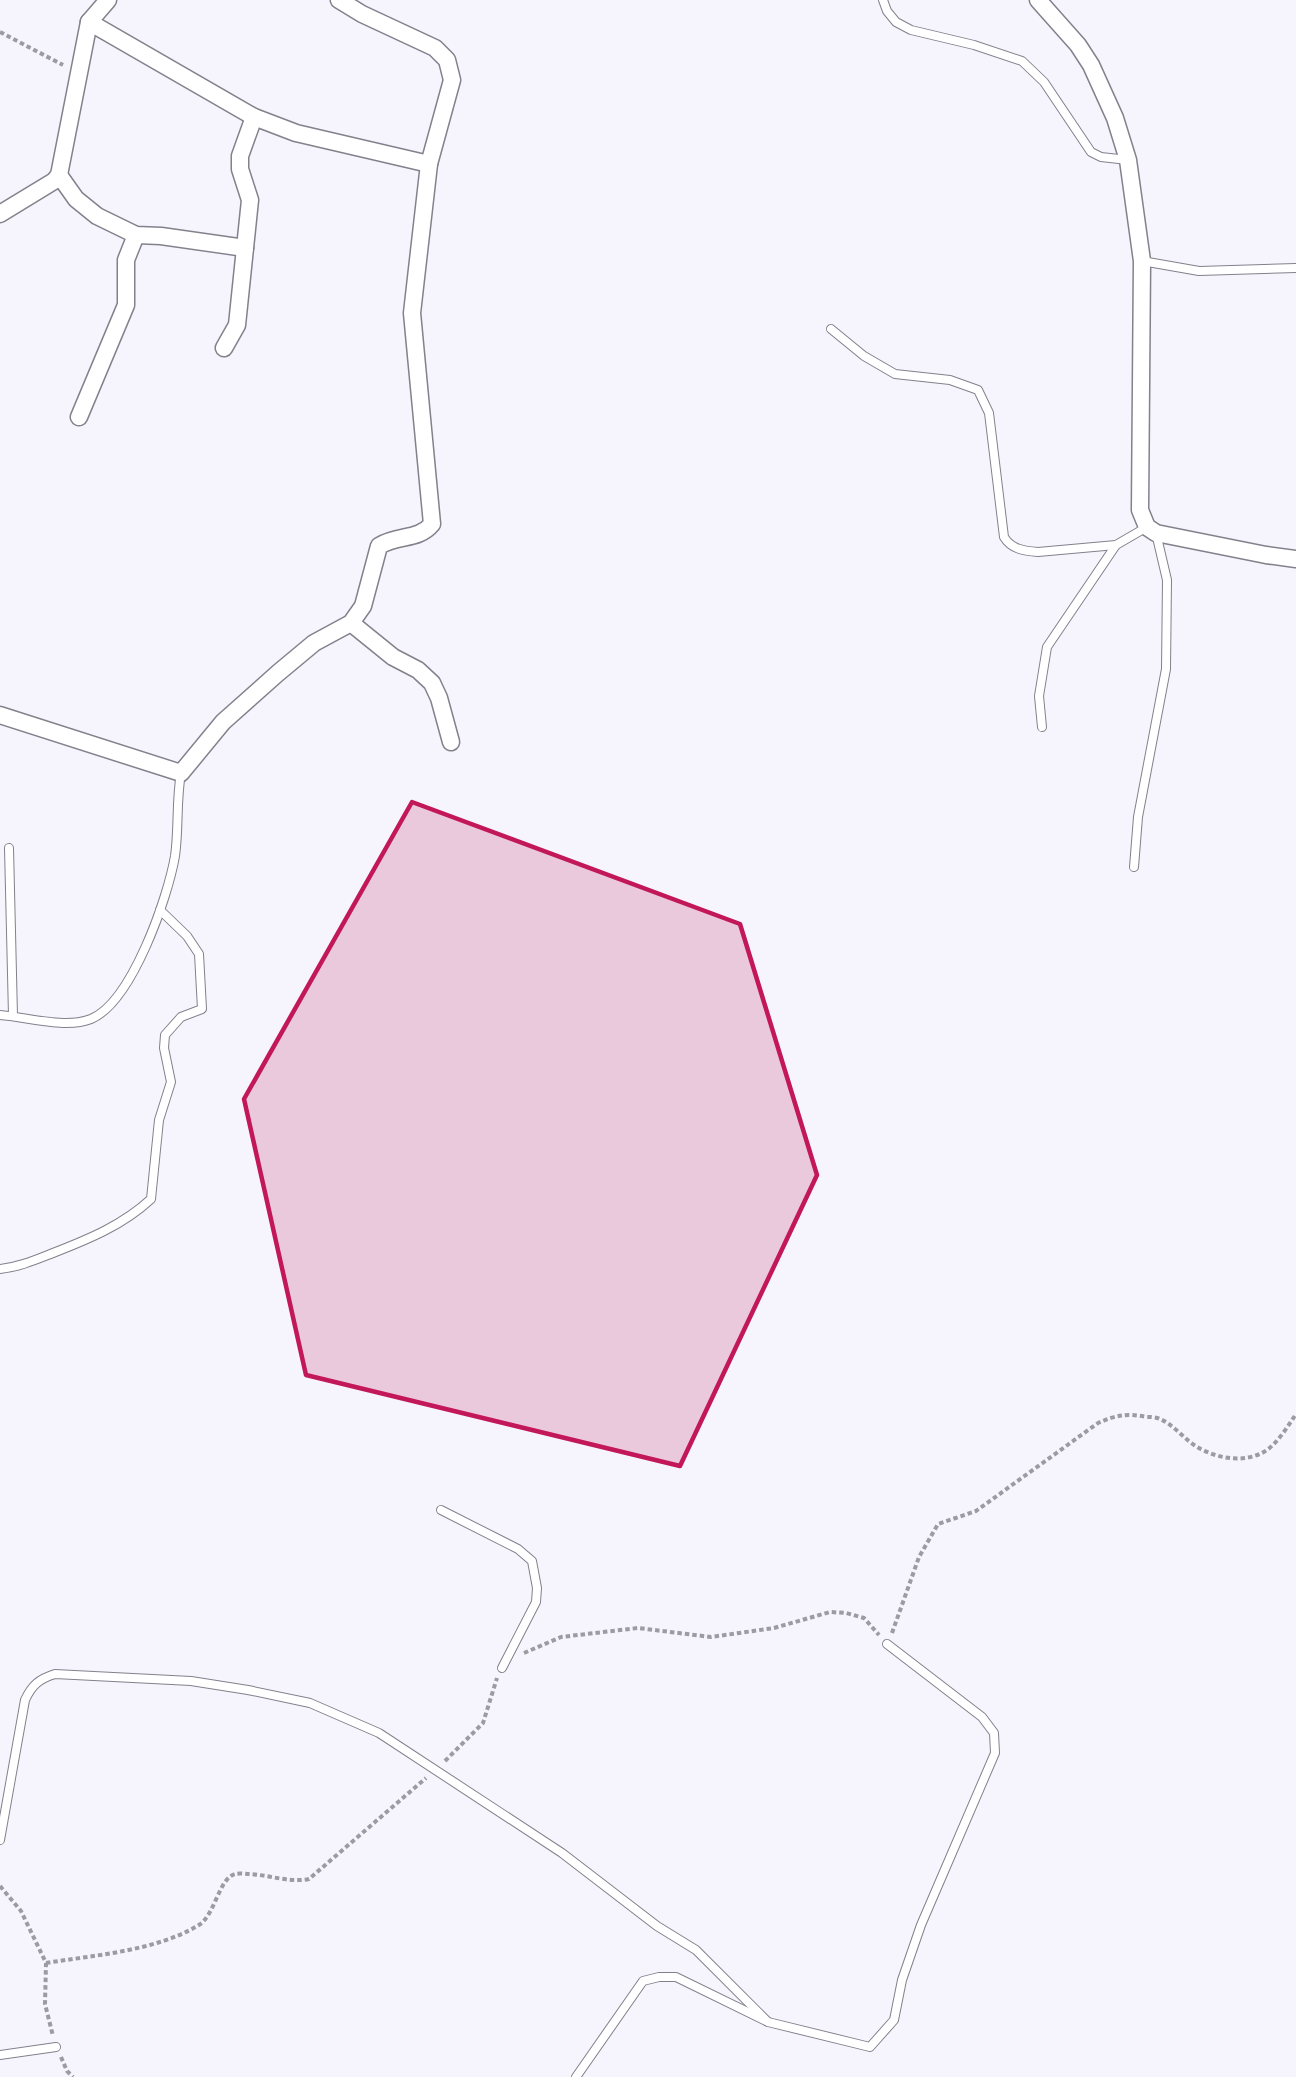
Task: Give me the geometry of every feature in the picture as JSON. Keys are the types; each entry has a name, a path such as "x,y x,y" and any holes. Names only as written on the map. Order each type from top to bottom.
{"street":[{"path":"0,214 54,181 59,175 89,22 108,0"},
{"path":"0,715 181,773 223,722 278,673 314,643 351,623 363,606 379,546 389,540 425,533 432,524 412,313 429,164 452,80 447,60 435,48 362,14 339,0"},
{"path":"1038,0 1078,45 1091,65 1114,118 1128,160 1142,261 1140,510 1151,530 1266,555 1296,559"},
{"path":"89,22 254,117 296,133 429,164"},
{"path":"224,348 237,325 250,200 240,169 240,156 254,117"},
{"path":"59,175 76,200 90,211 136,235 161,236 245,248"},
{"path":"79,417 126,305 126,260 136,235"},
{"path":"351,623 393,657 418,670 432,683 439,698 451,742"}],"lane":[{"path":"883,0 887,11 896,22 911,30 974,45 1022,61 1044,82 1091,152 1101,157 1128,160"},
{"path":"1142,261 1199,271 1296,268"},
{"path":"831,329 864,356 895,374 950,380 978,390 989,413 1004,537 1008,544 1025,552 1116,545 1151,530 1167,580 1166,669 1138,818 1134,867"},
{"path":"1042,727 1039,696 1047,647 1116,545"},
{"path":"0,1015 72,1024 91,1019 106,1010 123,992 137,966 160,910 175,856 181,773"},
{"path":"9,848 13,1016"},
{"path":"0,1269 16,1267 101,1234 137,1213 151,1199 159,1120 171,1082 164,1048 165,1035 181,1017 202,1009 199,954 187,936 160,910"},
{"path":"441,1510 518,1549 532,1561 537,1588 536,1602 502,1668"},
{"path":"576,2077 643,1981 659,1977 676,1977 768,2022 870,2047 894,2020 902,1980 921,1925 995,1753 994,1733 982,1717 887,1644"},
{"path":"0,1840 25,1700 32,1687 42,1678 55,1674 190,1681 309,1703 379,1733 562,1853 657,1926 696,1950 768,2022"},
{"path":"0,2055 56,2047"}],"path":[{"path":"0,32 78,73"},
{"path":"46,1963 163,1942 200,1925 208,1917 226,1880 235,1874 267,1875 299,1881 309,1880 436,1769 483,1723 495,1680 502,1668 519,1655 561,1637 638,1628 711,1637 774,1628 830,1612 846,1612 864,1618 887,1644 919,1557 938,1524 976,1510 1098,1424 1115,1416 1128,1414 1160,1419 1197,1447 1223,1457 1240,1459 1255,1456 1268,1449 1296,1414"},
{"path":"0,1886 21,1911 46,1963 45,2004 56,2047 67,2071 73,2077"}],"highlighted area":[{"path":"412,802 740,924 817,1175 680,1466 306,1375 244,1099"}]}
